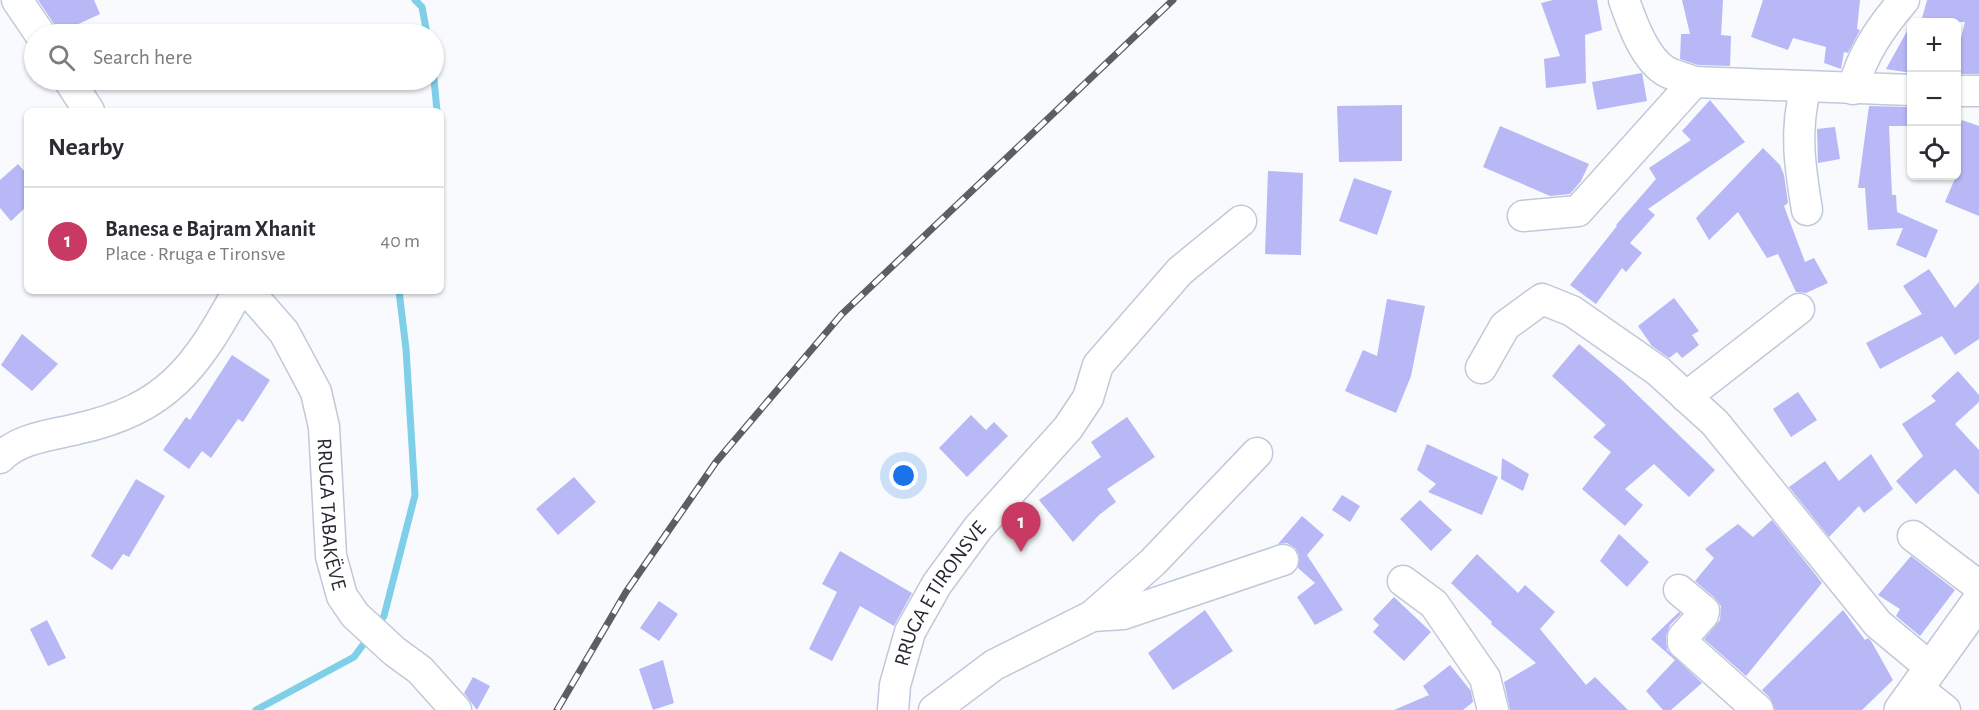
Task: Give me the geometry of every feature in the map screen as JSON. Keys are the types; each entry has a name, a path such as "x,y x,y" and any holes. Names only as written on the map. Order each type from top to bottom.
{"main road":[{"path":"1916,689 1979,601"}],"street":[{"path":"17,0 33,24"},
{"path":"1624,0 1641,40 1657,64 1667,72 1694,82 1907,90"},
{"path":"1853,89 1858,69 1880,29 1904,0"},
{"path":"1523,216 1578,211 1694,82"},
{"path":"1806,87 1800,110 1797,151 1807,210"},
{"path":"75,90 87,108"},
{"path":"1961,91 1979,91"},
{"name":"RRUGA E TIRONSVE","path":"893,710 895,685 910,632 937,584 978,528 1068,429 1088,398 1098,365 1180,271 1241,221"},
{"path":"0,458 20,445 42,436 118,418 165,392 183,376 204,351 236,294"},
{"name":"RRUGA TABAKËVE","path":"251,294 284,332 316,392 324,427 330,548 335,576 342,596 362,621 394,651 420,670 456,710"},
{"path":"1481,368 1505,326 1542,299 1572,311 1658,371 1715,423 1878,624 1916,689 1945,710"},
{"path":"1686,397 1799,309"},
{"path":"934,710 994,665 1092,616 1153,562 1257,453"},
{"path":"1913,536 1979,586"},
{"path":"1092,616 1123,614 1283,560"},
{"path":"1403,580 1434,604 1485,678 1493,710"},
{"path":"1679,590 1704,611 1683,637 1683,643 1758,710"}],"building":[{"path":"38,0 94,0 100,14 78,24 54,24"},
{"path":"1553,0 1597,0 1602,30 1585,35 1586,83 1546,88 1544,59 1560,56 1541,3"},
{"path":"1682,0 1723,0 1721,35 1731,36 1730,66 1698,65 1680,59 1681,34 1690,34"},
{"path":"1763,0 1860,0 1857,29 1860,30 1848,53 1844,52 1841,69 1824,63 1826,47 1793,38 1788,50 1751,37"},
{"path":"1927,0 1979,0 1979,74 1961,74 1961,38 1965,22 1961,22 1961,18 1922,18"},
{"path":"1907,31 1907,72 1886,69"},
{"path":"1642,73 1647,101 1597,110 1592,82"},
{"path":"1710,100 1745,142 1648,209 1655,215 1630,243 1642,253 1626,272 1622,268 1596,304 1570,285 1616,225 1656,179 1649,168 1691,140 1682,131"},
{"path":"1402,105 1402,161 1339,162 1337,106"},
{"path":"1869,106 1907,107 1907,126 1889,126 1892,195 1896,195 1897,212 1938,230 1926,258 1896,245 1903,228 1868,230 1865,188 1858,188"},
{"path":"1962,120 1979,126 1979,216 1945,202 1954,180 1961,180"},
{"path":"1500,126 1589,164 1581,181 1570,194 1550,196 1483,167"},
{"path":"1835,127 1840,159 1818,163 1817,129"},
{"path":"1763,148 1780,165 1784,175 1788,203 1784,206 1805,262 1814,258 1828,283 1806,293 1796,292 1778,254 1767,258 1738,212 1709,240 1696,218"},
{"path":"18,164 24,171 24,209 11,221 0,208 0,180"},
{"path":"1268,171 1303,173 1301,255 1265,254"},
{"path":"1354,178 1392,191 1377,235 1339,221"},
{"path":"1929,269 1955,308 1979,282 1979,339 1955,355 1942,336 1880,369 1866,343 1922,314 1903,286"},
{"path":"1674,298 1699,331 1692,335 1699,345 1682,358 1677,352 1669,358 1652,346 1638,326"},
{"path":"1387,299 1425,306 1411,376 1396,413 1345,391 1363,350 1377,356"},
{"path":"22,334 58,364 32,391 1,365"},
{"path":"1579,344 1622,380 1715,470 1689,497 1654,464 1625,489 1643,505 1625,526 1582,489 1611,452 1593,437 1606,425 1552,376"},
{"path":"232,355 270,380 243,422 238,419 211,458 202,451 189,469 163,450 186,417 190,420"},
{"path":"1958,371 1979,395 1979,402 1955,424 1979,450 1979,495 1955,469 1916,504 1896,481 1923,456 1902,424 1936,401 1931,396"},
{"path":"1798,392 1817,420 1791,437 1773,409"},
{"path":"971,415 986,430 994,422 1008,436 967,477 939,448"},
{"path":"1127,417 1155,457 1107,489 1116,502 1099,515 1073,542 1039,500 1101,457 1091,442"},
{"path":"1427,444 1498,477 1482,515 1428,492 1436,484 1417,470"},
{"path":"1871,454 1893,489 1864,513 1859,506 1829,537 1789,487 1825,461 1839,481"},
{"path":"1502,458 1529,474 1523,491 1501,479"},
{"path":"574,477 596,502 558,535 536,509"},
{"path":"136,479 165,496 129,557 123,554 112,570 91,556"},
{"path":"1342,495 1360,506 1350,522 1332,510"},
{"path":"1420,500 1452,530 1431,551 1400,519"},
{"path":"1302,516 1324,535 1307,555 1343,610 1315,625 1297,597 1315,583 1298,568 1299,555 1295,548 1287,543 1278,544"},
{"path":"1772,520 1822,583 1746,676 1704,639 1720,620 1721,606 1695,581 1714,558 1705,549 1738,524 1753,537"},
{"path":"1619,534 1649,562 1627,587 1600,561"},
{"path":"840,551 912,593 894,626 860,606 832,661 809,649 837,592 822,584"},
{"path":"1477,554 1518,593 1525,585 1555,612 1540,629 1586,685 1595,677 1628,710 1510,710 1504,682 1536,663 1491,624 1492,622 1451,583"},
{"path":"1911,556 1955,590 1920,636 1896,616 1900,609 1878,595"},
{"path":"1394,597 1431,632 1404,661 1373,632 1379,625 1373,619"},
{"path":"659,601 678,614 659,641 640,628"},
{"path":"1205,610 1233,651 1173,690 1148,653"},
{"path":"1843,610 1865,640 1868,638 1871,641 1893,680 1862,710 1775,710 1770,698 1762,690"},
{"path":"1679,612 1681,614 1670,625 1666,636 1667,650 1702,683 1671,710 1663,710 1646,691 1675,660 1651,639"},
{"path":"47,620 66,658 48,666 30,629"},
{"path":"663,660 674,703 653,710 639,669"},
{"path":"1450,665 1471,691 1473,702 1463,710 1394,710 1429,695 1423,686"},
{"path":"473,677 490,686 477,710 464,693"}],"waterway":[{"path":"415,0 422,7 425,24"},
{"path":"435,90 437,108"},
{"path":"377,626 384,616 415,495 406,349 399,294"},
{"path":"256,710 354,657 368,638"}],"railway":[{"path":"557,710 626,592 716,462 841,315 1173,0"}],"place":[{"name":"Banesa e Bajram Xhanit","path":"1021,552"}]}
